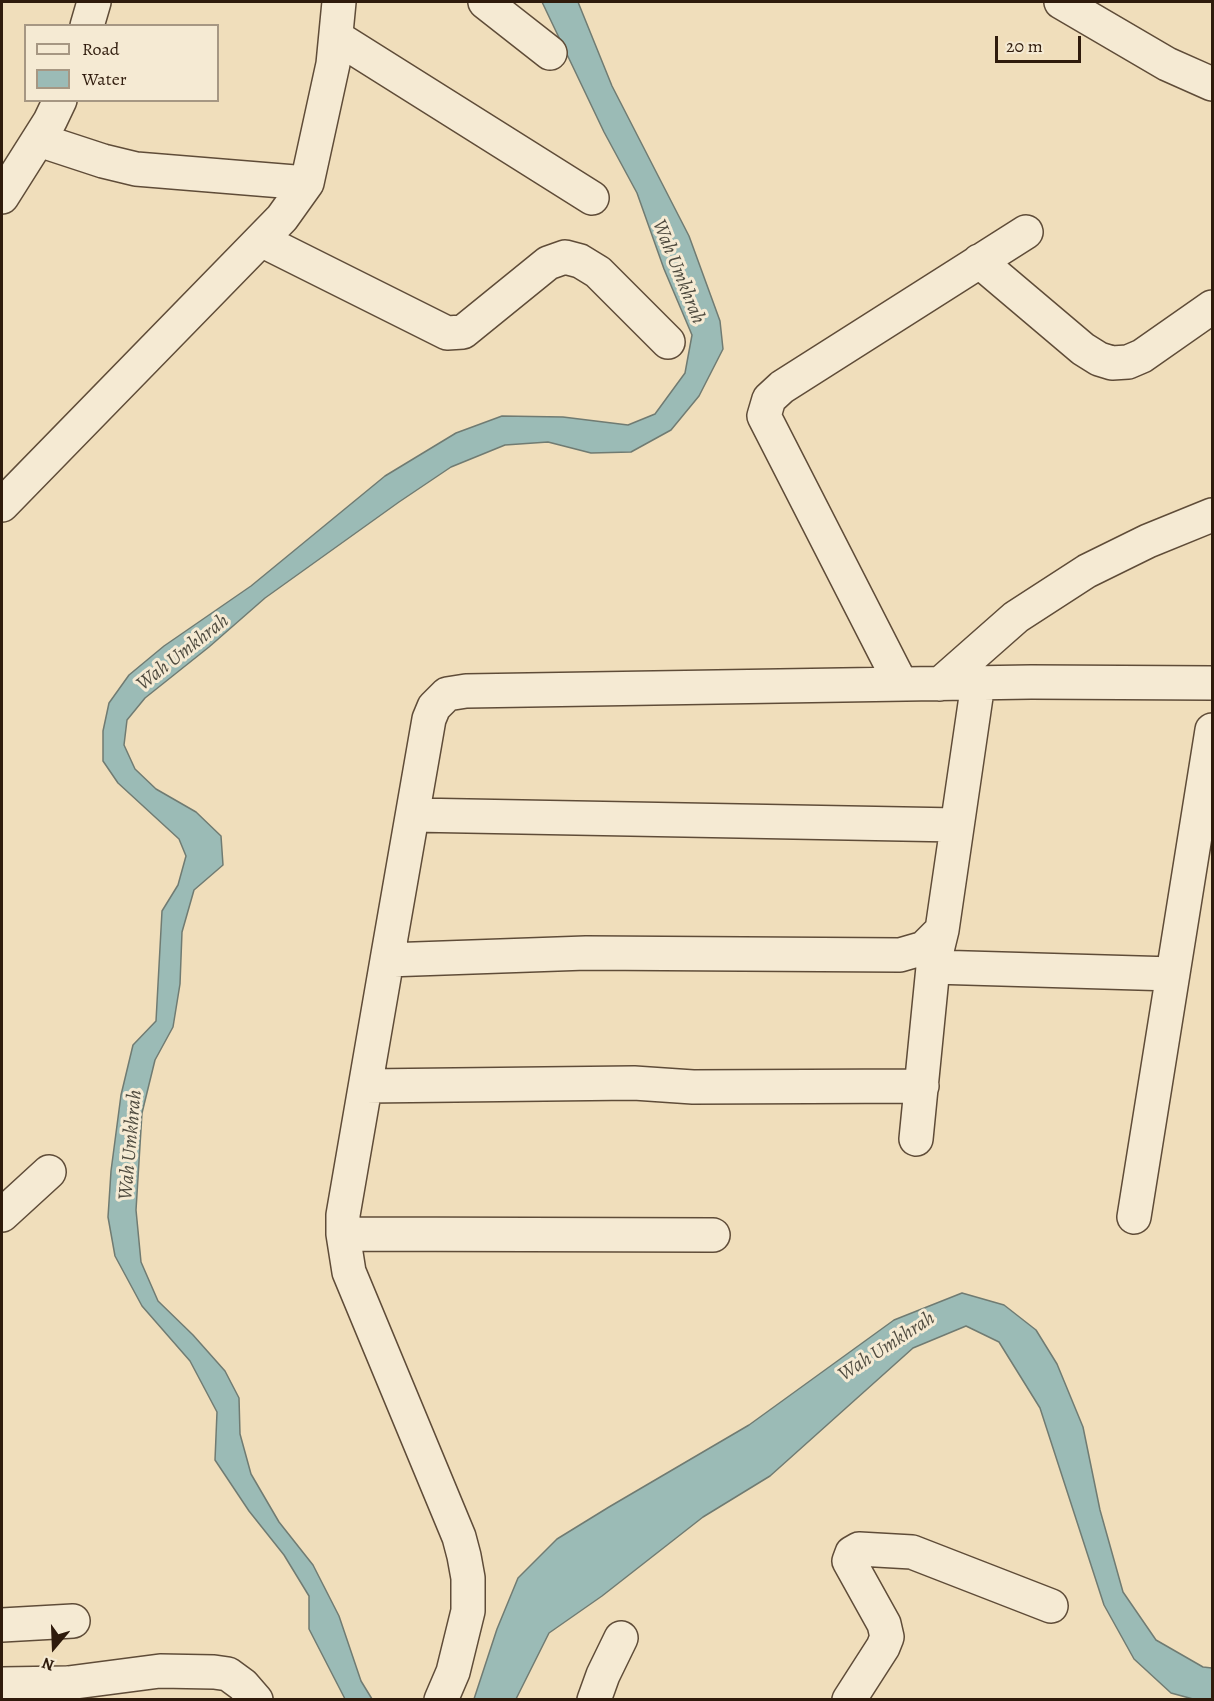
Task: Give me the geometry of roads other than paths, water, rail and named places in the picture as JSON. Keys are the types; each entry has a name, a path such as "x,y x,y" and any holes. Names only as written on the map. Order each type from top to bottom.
{"street":[{"path":"88,24 94,2"},
{"path":"2,505 282,218 307,183 333,64 339,2"},
{"path":"485,2 549,53"},
{"path":"1061,2 1167,64 1212,84"},
{"path":"336,37 592,198"},
{"path":"2,197 39,140 59,102"},
{"path":"39,140 136,169 307,183"},
{"path":"901,684 764,416 769,399 782,387 1026,232"},
{"path":"261,240 447,333 463,332 548,263 565,257 580,261 598,272 668,342"},
{"path":"980,261 1083,349 1112,363 1128,362 1142,356 1212,306"},
{"path":"940,684 1016,617 1087,570 1148,541 1212,515"},
{"path":"916,1139 933,967 942,930 978,683"},
{"path":"441,1700 455,1664 468,1611 468,1578 464,1556 459,1537 349,1272 343,1234 344,1215 429,719 439,699 447,694 466,691 978,683 1212,683"},
{"path":"1134,1217 1212,730"},
{"path":"412,815 957,825"},
{"path":"387,960 586,953 900,955 924,948 942,930"},
{"path":"933,967 1173,974"},
{"path":"366,1086 634,1083 702,1087 922,1086"},
{"path":"2,1215 49,1173"},
{"path":"343,1234 713,1235"},
{"path":"849,1700 884,1647 887,1637 884,1624 849,1561 852,1553 859,1549 912,1552 1051,1606"},
{"path":"2,1625 73,1621"},
{"path":"594,1700 621,1638"},
{"path":"2,1684 68,1683 160,1671 214,1672 228,1674 243,1684 256,1700"}],"water":[{"name":"Wah Umkhrah","path":"542,2 578,2 612,86 689,236 720,321 723,349 699,396 671,430 631,452 591,453 548,442 505,445 451,467 265,598 145,698 127,720 124,745 135,769 156,789 196,812 221,836 223,865 194,890 182,932 180,984 173,1027 155,1060 142,1113 136,1210 141,1262 158,1301 225,1371 239,1398 240,1434 251,1474 279,1522 313,1565 339,1616 361,1681 372,1699 345,1699 309,1629 309,1596 284,1555 249,1511 215,1460 217,1412 190,1361 142,1306 115,1256 108,1217 111,1171 121,1095 133,1045 156,1021 162,911 178,885 186,856 179,839 118,783 103,761 103,731 109,703 129,675 164,646 251,586 385,476 456,433 502,416 563,417 628,425 655,414 685,373 692,335 664,269 637,193 604,132"},
{"name":"Wah Umkhrah","path":"962,1293 1004,1305 1036,1330 1057,1364 1083,1427 1100,1510 1123,1592 1156,1640 1203,1667 1212,1668 1212,1699 1193,1699 1171,1693 1134,1659 1104,1605 1040,1408 999,1342 966,1326 913,1348 770,1476 703,1517 602,1596 549,1633 516,1699 474,1699 497,1629 518,1578 557,1539 749,1425 894,1320"}]}
